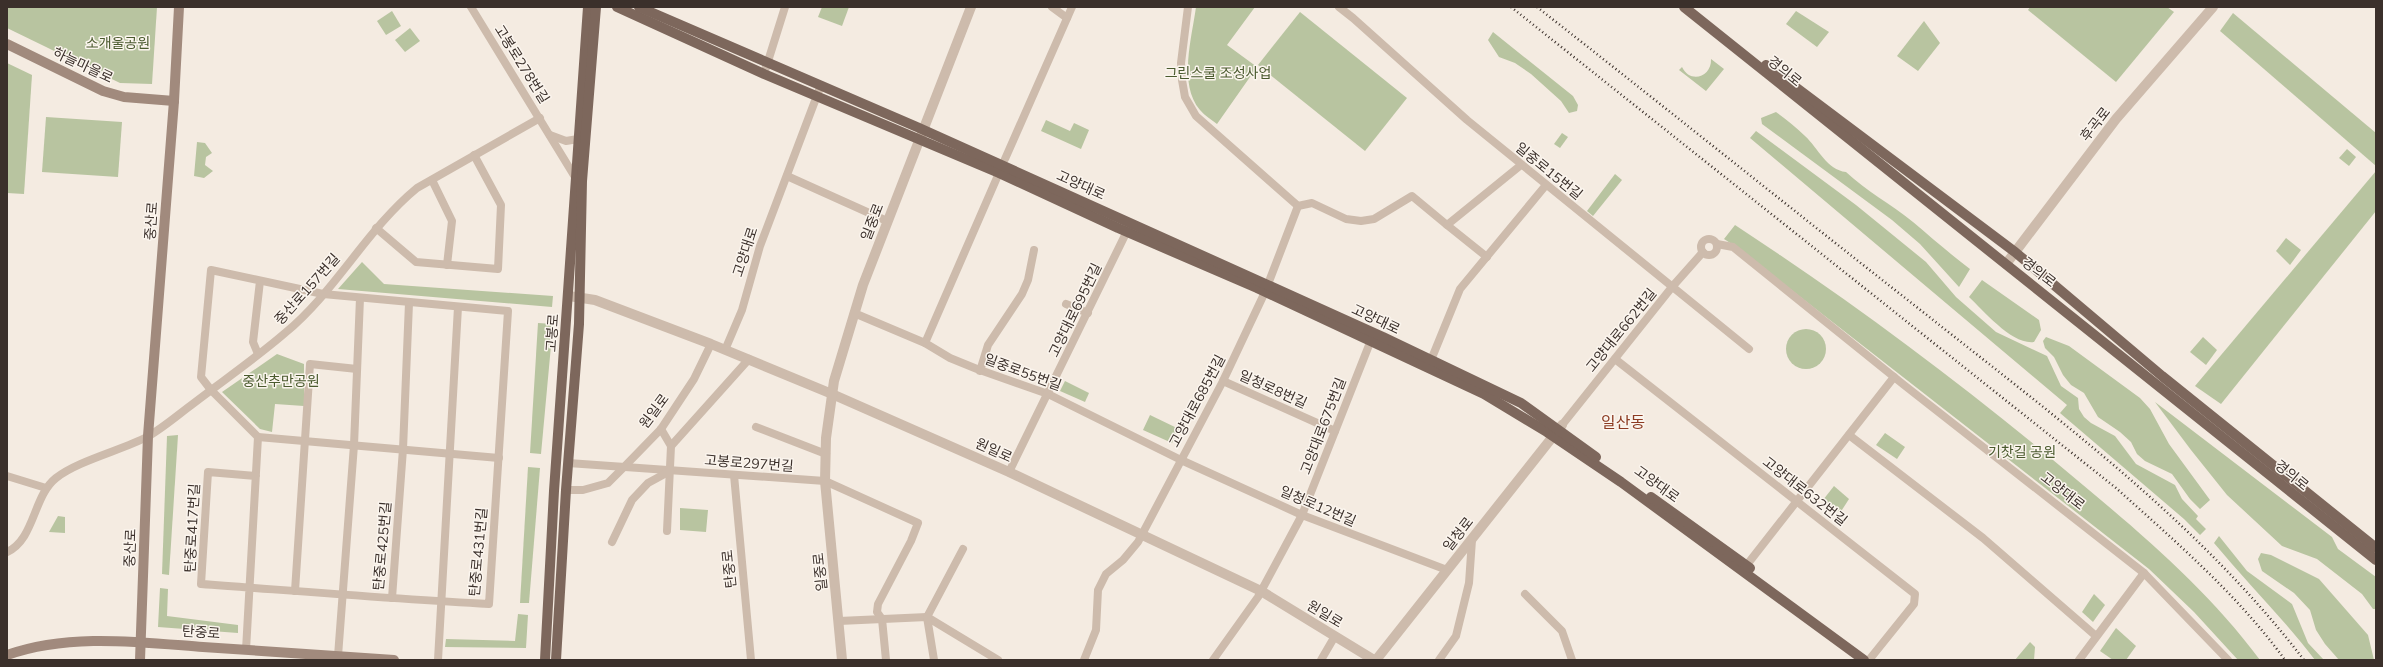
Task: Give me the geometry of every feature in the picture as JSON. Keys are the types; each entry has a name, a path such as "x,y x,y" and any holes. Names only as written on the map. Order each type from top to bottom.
{"main road":[{"name":"중산로","path":"140,660 148,436 174,101 179,7"},
{"name":"고봉로","path":"545,660 554,491 569,296 575,177 588,7"},
{"name":"고봉로","path":"556,660 566,490 580,296 582,181 596,7"},
{"name":"고양대로","path":"617,7 764,74 817,96 920,134 1129,227"},
{"name":"고양대로","path":"639,7 821,85 999,173 1267,285 1429,364 1484,394 1558,430 1746,566 1869,660"},
{"name":"경의로","path":"1684,7 2376,560"},
{"name":"경의로","path":"1693,7 1781,77 2015,252 2162,376 2376,548"},
{"name":"하늘마을로","path":"7,44 102,91 124,97 174,101"},
{"name":"고양대로","path":"1558,430 1869,660"},
{"name":"탄중로","path":"7,654 29,647 60,642 141,642 394,660"}],"street":[{"name":"고봉로278번길","path":"471,7 575,177"},
{"path":"764,74 785,7"},
{"name":"일중로","path":"842,660 825,481 832,394 854,313 887,221 971,7"},
{"path":"1052,7 1067,18"},
{"path":"1005,159 1072,7"},
{"path":"1188,7 1181,63 1185,97 1196,116 1298,206"},
{"name":"일중로15번길","path":"1339,7 1353,18 1432,91 1521,165 1749,349"},
{"name":"후곡로","path":"2006,264 2116,118 2213,7"},
{"name":"고양대로","path":"725,350 742,310 760,246 821,85"},
{"name":"중산로157번길","path":"148,436 285,334 323,294 376,228 400,202 432,180 540,118"},
{"path":"550,135 566,141 578,139"},
{"path":"376,228 416,262 498,269 501,206 474,155"},
{"path":"1447,224 1521,165"},
{"path":"924,343 999,173"},
{"path":"787,176 887,221"},
{"path":"432,180 452,221 447,265"},
{"path":"1429,364 1457,294 1546,185"},
{"path":"1298,206 1312,203 1346,219 1361,221 1374,219 1412,196 1487,257"},
{"path":"1267,285 1298,206"},
{"name":"고양대로695번길","path":"1009,472 1129,227"},
{"path":"1706,239 1713,240 1717,244 1717,249 1714,254 1708,255 1703,252 1701,245 1706,239"},
{"name":"고양대로","path":"1717,244 1733,247 1894,377 2144,573 2228,660"},
{"path":"980,371 988,345 1022,294 1028,280 1034,250"},
{"name":"고양대로662번길","path":"1558,430 1672,287 1703,252"},
{"path":"438,660 442,602 450,453 458,307 323,294 211,270 201,378 258,437 450,453 499,458"},
{"path":"258,354 253,342 260,281"},
{"name":"고양대로685번길","path":"1084,660 1096,630 1098,590 1106,574 1123,560 1142,534 1223,381 1267,285"},
{"name":"원일로","path":"569,296 580,296 595,300 712,344 832,394 1009,472 1261,591 1375,660"},
{"path":"338,656 354,445 360,298"},
{"name":"탄중로425번길","path":"295,591 392,598 403,449 409,303"},
{"path":"1066,304 1088,313"},
{"name":"탄중로431번길","path":"442,602 489,604 508,311 458,307"},
{"name":"일중로55번길","path":"854,313 924,343 950,358 980,371 1048,394 1180,460"},
{"name":"고양대로675번길","path":"1261,591 1302,515 1372,337"},
{"name":"원일로","path":"566,490 583,490 608,483 624,467 661,429 694,379 712,344"},
{"path":"671,446 748,359"},
{"name":"고양대로632번길","path":"1614,359 1915,594 1914,604 1869,660"},
{"path":"295,591 310,364 357,369"},
{"path":"1746,566 1894,377"},
{"name":"일청로8번길","path":"1223,381 1335,431"},
{"path":"756,427 826,454"},
{"path":"661,429 671,446 666,530"},
{"name":"일청로","path":"1375,660 1558,430"},
{"path":"1849,435 1983,538 2096,636"},
{"path":"7,552 16,546 28,529 46,488 56,477 64,472 148,436"},
{"path":"246,650 258,437"},
{"name":"일청로12번길","path":"1180,460 1302,515 1447,570"},
{"name":"고봉로297번길","path":"568,463 825,481"},
{"path":"612,542 632,500 648,483 670,470"},
{"name":"탄중로417번길","path":"256,476 208,472 201,584 295,591"},
{"name":"탄중로","path":"734,475 751,660"},
{"path":"7,476 46,488"},
{"path":"825,481 918,523 911,541 878,604 877,612 882,619 886,660"},
{"path":"1439,660 1456,636 1469,583 1472,540"},
{"path":"934,660 927,617 963,549"},
{"path":"2079,660 2144,573"},
{"path":"1213,660 1261,591"},
{"path":"1525,594 1562,631 1572,660"},
{"path":"392,598 442,602"},
{"path":"839,621 927,617 998,660"},
{"path":"1321,660 1335,636"}],"green space":[{"name":"소개울공원","path":"7,7 157,7 152,84 120,83 7,28"},
{"path":"822,7 849,7 842,26 818,17"},
{"name":"그린스쿨 조성사업","path":"1196,7 1255,7 1227,45 1257,67 1217,124 1200,110 1193,99 1190,87 1188,60"},
{"path":"2030,7 2167,7 2174,12 2116,82 2028,10"},
{"path":"392,11 401,26 386,35 377,21"},
{"path":"1796,11 1829,32 1817,47 1786,24"},
{"path":"1300,12 1407,98 1365,151 1258,65"},
{"path":"2233,13 2376,133 2376,166 2220,31"},
{"path":"1924,21 1940,43 1918,71 1897,56"},
{"path":"410,28 420,41 405,52 395,40"},
{"path":"1493,32 1573,96 1578,105 1577,111 1569,113 1561,101 1531,74 1515,63 1499,57 1488,40"},
{"path":"1711,59 1724,69 1706,91 1679,70 1682,67 1690,75 1695,77 1700,76 1708,70"},
{"path":"7,63 32,75 24,194 7,193"},
{"path":"1776,112 1802,133 1828,163 1839,170 1846,172 1905,215 1970,269 1959,287 1920,244 1892,220 1762,124 1761,118"},
{"path":"46,117 122,122 118,177 42,172"},
{"path":"1046,120 1070,131 1074,123 1089,130 1081,149 1041,131"},
{"path":"1756,131 1856,205 1926,262 1956,297 1996,332 2047,356 2061,386 2078,398 2079,409 2084,417 2091,423 2115,436 2136,464 2175,485 2182,499 2198,516 2196,519 2206,529 2200,535 2184,519 2060,413 2067,405 1750,138"},
{"path":"1562,133 1568,137 1560,148 1554,144"},
{"path":"197,142 205,143 212,153 206,157 205,165 213,171 204,178 194,176"},
{"path":"2347,149 2356,157 2349,166 2339,158"},
{"path":"2376,171 2376,211 2221,404 2195,386"},
{"path":"1615,174 1622,180 1593,216 1587,211"},
{"name":"기찻길 공원","path":"1735,225 1910,347 2036,446 2126,521 2174,564 2219,610 2260,660 2238,660 2194,612 2149,569 1735,246 1724,239"},
{"path":"2286,238 2301,250 2290,265 2276,251"},
{"path":"362,262 384,284 553,296 552,307 338,289"},
{"path":"1982,280 2039,320 2041,330 2034,342 2026,342 2008,333 1969,297"},
{"path":"538,323 553,324 541,454 530,453"},
{"path":"1802,329 1810,329 1817,332 1823,338 1826,349 1823,360 1817,366 1810,369 1802,369 1795,366 1789,360 1786,353 1786,345 1789,338 1795,332"},
{"path":"2046,337 2069,346 2140,398 2150,409 2169,444 2210,500 2200,509 2190,499 2172,474 2145,461 2137,454 2131,442 2120,432 2098,417 2084,393 2071,385 2063,375 2054,357 2045,348 2043,341"},
{"path":"2203,337 2217,350 2206,365 2190,352"},
{"name":"중산추만공원","path":"277,354 304,364 304,406 275,404 272,432 260,429 222,392"},
{"path":"1065,381 1089,393 1085,402 1060,391"},
{"path":"2155,402 2332,537 2338,549 2376,577 2376,609 2373,609 2362,594 2317,559 2282,546 2227,495"},
{"path":"1150,415 1179,429 1172,443 1143,430"},
{"path":"1885,433 1905,447 1897,459 1876,445"},
{"path":"178,435 169,575 162,574 167,436"},
{"path":"528,467 540,468 529,603 520,603"},
{"path":"1834,486 1849,499 1840,513 1823,500"},
{"path":"680,508 708,510 706,532 680,530"},
{"path":"58,516 65,517 65,533 49,532"},
{"path":"2219,536 2247,571 2292,604 2308,643 2324,660 2315,660 2291,630 2214,543"},
{"path":"2261,553 2271,555 2319,579 2368,635 2374,660 2339,660 2325,644 2316,630 2310,610 2294,593 2262,571 2258,559"},
{"path":"160,588 168,589 167,616 238,625 238,633 158,627"},
{"path":"2094,594 2105,605 2093,622 2082,612"},
{"path":"518,614 528,615 526,648 445,647 446,639 515,641"},
{"path":"2116,628 2136,646 2126,660 2113,660 2100,651"},
{"path":"2030,642 2035,647 2034,660 2015,660"}],"railway":[{"path":"1511,7 2116,488 2183,549 2226,591 2267,636 2285,660"},
{"path":"1537,7 2025,392 2124,474 2219,562 2263,610 2304,660"}],"district":[{"name":"일산동","path":"1623,422"}]}
